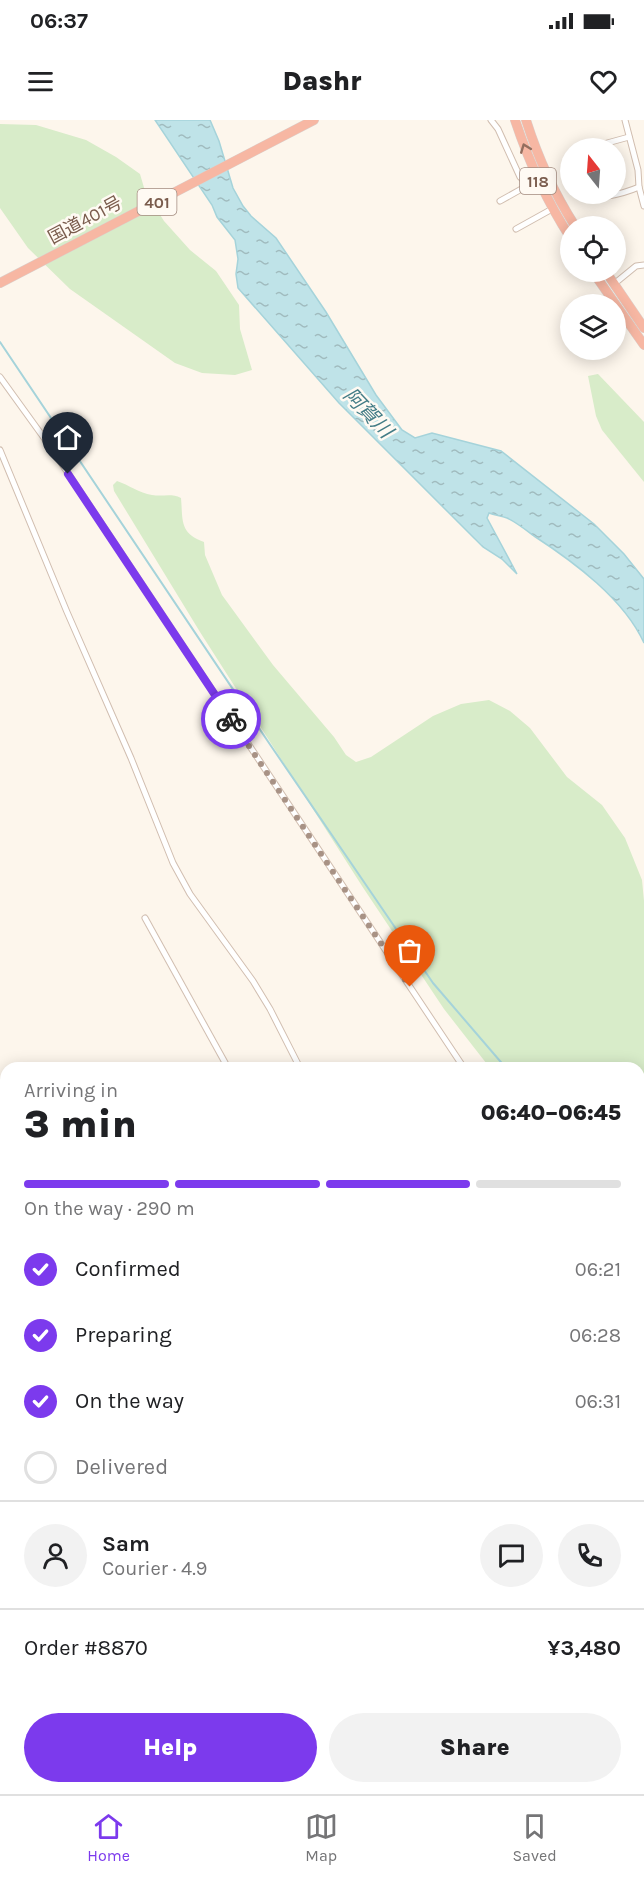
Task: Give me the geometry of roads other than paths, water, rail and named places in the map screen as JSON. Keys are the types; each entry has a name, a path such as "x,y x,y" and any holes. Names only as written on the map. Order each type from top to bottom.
{"highway":[{"name":"国道401号","path":"0,283 314,120"},
{"name":"118","path":"515,120 538,180 560,221"},
{"name":"118","path":"526,120 545,173 569,216"},
{"path":"600,282 644,345"},
{"path":"614,284 644,328"}],"street":[{"path":"491,120 498,129 520,177 527,183"},
{"path":"625,120 638,170 639,187 644,206"},
{"path":"500,201 525,187 527,183 538,180"},
{"path":"626,191 639,187"},
{"path":"516,229 552,209"},
{"path":"614,284 636,266 644,265"},
{"path":"0,376 63,466 460,1062"},
{"path":"0,450 173,862 190,894 253,981 297,1062"},
{"path":"145,918 225,1062"}],"water":[{"name":"阿賀川","path":"155,120 210,120 233,188 243,206 276,238 326,312 376,395 402,430 415,438 432,433 501,451 594,524 624,554 644,579 644,643 624,611 581,570 514,522 489,513 487,518 517,574 502,559 483,547 339,403 238,288 236,274 238,259 235,240 217,217 212,205"}],"waterway":[{"path":"0,342 433,983 501,1062"}]}
